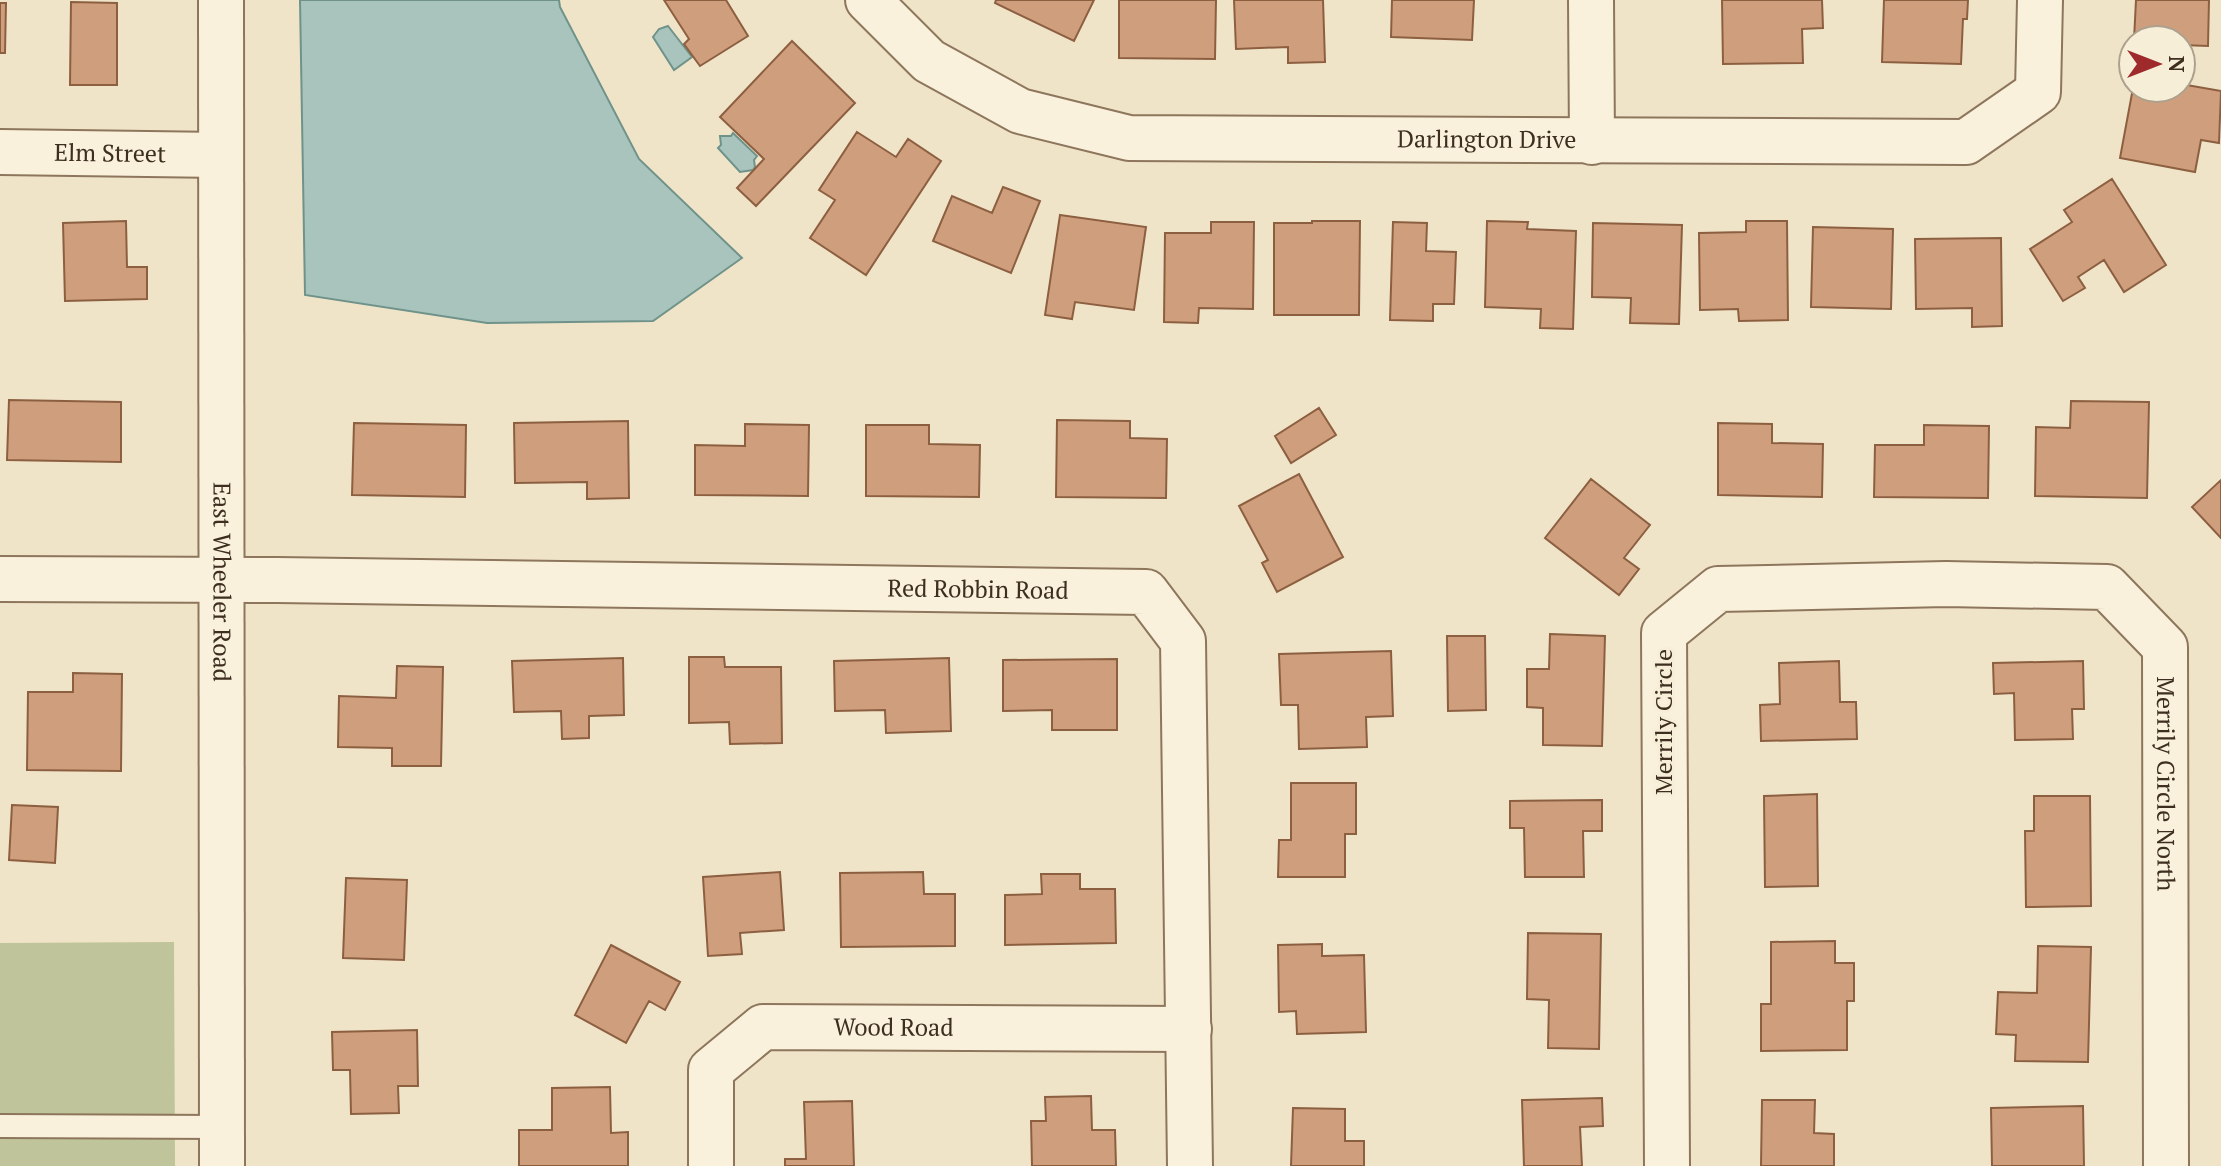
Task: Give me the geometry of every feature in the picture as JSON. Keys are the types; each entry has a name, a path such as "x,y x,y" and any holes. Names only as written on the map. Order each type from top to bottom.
{"street":[{"name":"East Wheeler Road","path":"221,0 222,1146"},
{"name":"Darlington Drive","path":"868,0 929,61 1020,111 1129,138 1592,142 1966,142 2038,92 2040,0"},
{"path":"1591,0 1592,142"},
{"name":"Elm Street","path":"0,152 221,155"},
{"path":"0,579 222,579"},
{"name":"Red Robbin Road","path":"222,579 1146,592 1183,641 1190,1166"},
{"name":"Merrily Circle","path":"1667,1166 1664,633 1718,589 1946,584"},
{"name":"Merrily Circle North","path":"1946,584 2107,587 2165,647 2166,1166"},
{"name":"Wood Road","path":"711,1166 711,1070 763,1027 1189,1029"}],"lane":[{"path":"0,1126 222,1146"}],"green space":[{"path":"174,942 175,1166 0,1166 0,943"}],"water":[{"path":"300,0 559,0 639,159 742,258 653,321 487,323 305,295"},
{"path":"668,26 692,57 674,70 653,37 659,29"},
{"path":"733,133 757,156 753,170 740,172 718,148 721,145 720,136 731,136"}],"building":[{"path":"664,0 726,0 748,36 700,66 684,44 689,39"},
{"path":"996,0 1094,0 1074,41 995,3"},
{"path":"1119,0 1216,0 1215,59 1119,58"},
{"path":"1234,0 1323,0 1325,62 1288,63 1288,47 1236,49"},
{"path":"1392,0 1474,0 1472,40 1391,37"},
{"path":"1722,0 1822,0 1823,28 1802,29 1803,63 1723,64"},
{"path":"1884,0 1968,0 1967,19 1963,19 1961,64 1882,62"},
{"path":"2136,0 2209,0 2208,46 2197,46 2197,24 2135,24"},
{"path":"71,2 117,3 117,85 70,85"},
{"path":"0,3 6,3 5,53 0,53"},
{"path":"792,41 855,103 756,206 737,188 764,159 720,117"},
{"path":"2197,87 2221,91 2219,143 2201,140 2195,172 2120,158 2130,104 2197,104"},
{"path":"857,132 896,157 908,139 941,161 866,275 810,238 835,200 819,190"},
{"path":"2112,179 2166,265 2124,292 2104,260 2078,277 2085,288 2063,301 2030,249 2072,222 2064,210"},
{"path":"1003,187 1040,201 1011,273 933,241 952,196 992,213"},
{"path":"1060,215 1146,227 1134,310 1075,302 1072,319 1045,315"},
{"path":"126,221 127,267 147,267 147,299 65,301 63,223"},
{"path":"1360,221 1359,315 1274,315 1274,223"},
{"path":"1487,221 1528,222 1527,229 1576,231 1573,329 1540,328 1541,309 1485,307"},
{"path":"1746,221 1787,221 1788,320 1739,321 1738,309 1700,310 1699,233 1746,232"},
{"path":"1211,222 1254,222 1253,309 1199,308 1198,323 1164,322 1165,233 1211,233"},
{"path":"1393,222 1427,223 1426,251 1456,252 1454,304 1433,304 1433,321 1390,320"},
{"path":"1593,223 1682,225 1679,324 1630,323 1631,298 1592,297"},
{"path":"1813,227 1893,229 1891,309 1811,307"},
{"path":"2001,238 2002,326 1972,327 1972,308 1916,309 1915,239"},
{"path":"9,400 121,402 121,462 7,460"},
{"path":"2071,401 2149,402 2147,498 2035,496 2036,427 2070,428"},
{"path":"1319,408 1336,435 1291,463 1275,436"},
{"path":"1057,420 1130,421 1130,438 1167,439 1166,498 1056,497"},
{"path":"628,421 629,498 587,499 587,482 515,483 514,423"},
{"path":"354,423 466,425 465,497 352,495"},
{"path":"1718,423 1772,424 1772,443 1823,444 1822,497 1718,495"},
{"path":"745,424 809,425 808,496 695,495 695,445 745,446"},
{"path":"866,425 929,425 929,444 980,445 979,497 866,496"},
{"path":"1924,425 1989,426 1988,498 1874,497 1875,445 1924,445"},
{"path":"1299,474 1343,557 1277,592 1262,563 1268,560 1239,506"},
{"path":"1591,479 1650,525 1624,558 1639,569 1619,595 1545,538"},
{"path":"2221,480 2221,538 2192,507"},
{"path":"1550,634 1605,636 1602,746 1543,745 1543,708 1527,707 1527,669 1549,669"},
{"path":"1447,636 1485,636 1486,710 1448,711"},
{"path":"1391,651 1393,716 1366,717 1367,747 1299,749 1298,705 1281,705 1279,654"},
{"path":"689,657 724,657 725,667 781,667 782,743 730,744 729,722 689,723"},
{"path":"623,658 624,715 589,716 589,738 562,739 561,711 514,712 512,661"},
{"path":"949,658 951,731 886,733 885,710 835,711 834,661"},
{"path":"1117,659 1117,730 1052,730 1052,710 1003,711 1003,660"},
{"path":"1839,661 1840,702 1856,702 1857,739 1761,741 1760,705 1780,704 1779,663"},
{"path":"2083,661 2084,709 2072,709 2073,739 2015,740 2014,693 1994,694 1993,663"},
{"path":"397,666 443,667 441,766 392,766 392,748 338,747 339,696 396,698"},
{"path":"73,673 122,674 121,771 27,770 28,692 73,692"},
{"path":"1291,783 1356,783 1356,834 1345,834 1345,877 1278,877 1279,840 1291,840"},
{"path":"1817,794 1818,886 1765,887 1764,796"},
{"path":"2034,796 2090,796 2091,906 2026,907 2025,831 2034,831"},
{"path":"1602,800 1602,831 1583,831 1584,877 1525,877 1524,828 1510,828 1510,801"},
{"path":"12,805 58,807 55,863 9,860"},
{"path":"780,872 784,930 740,933 742,954 708,956 703,877"},
{"path":"923,872 924,894 955,894 955,946 841,947 840,873"},
{"path":"1041,874 1080,874 1080,889 1115,889 1116,943 1005,945 1005,895 1042,894"},
{"path":"346,878 407,880 404,960 343,958"},
{"path":"1528,933 1601,934 1599,1049 1548,1048 1549,1000 1527,999"},
{"path":"1835,941 1835,963 1854,963 1854,1001 1847,1001 1847,1050 1761,1051 1761,1004 1771,1004 1771,942"},
{"path":"1322,944 1322,956 1364,955 1366,1032 1297,1034 1296,1011 1279,1012 1278,945"},
{"path":"611,945 680,982 665,1010 649,1001 626,1043 575,1015"},
{"path":"2038,946 2091,947 2088,1062 2015,1061 2016,1035 1996,1034 1998,992 2037,993"},
{"path":"417,1030 418,1086 398,1086 399,1113 351,1114 350,1070 333,1070 332,1032"},
{"path":"610,1087 611,1133 628,1132 628,1166 519,1166 519,1130 552,1130 552,1088"},
{"path":"1091,1096 1092,1130 1115,1130 1116,1166 1032,1166 1031,1121 1046,1121 1045,1097"},
{"path":"1602,1098 1603,1126 1580,1127 1582,1166 1524,1166 1522,1100"},
{"path":"1762,1100 1815,1100 1814,1133 1834,1134 1834,1166 1761,1166"},
{"path":"852,1101 854,1166 785,1166 785,1159 806,1159 804,1102"},
{"path":"2083,1106 2084,1166 1992,1166 1991,1108"},
{"path":"1293,1108 1345,1109 1345,1141 1364,1141 1364,1166 1291,1166"}]}
